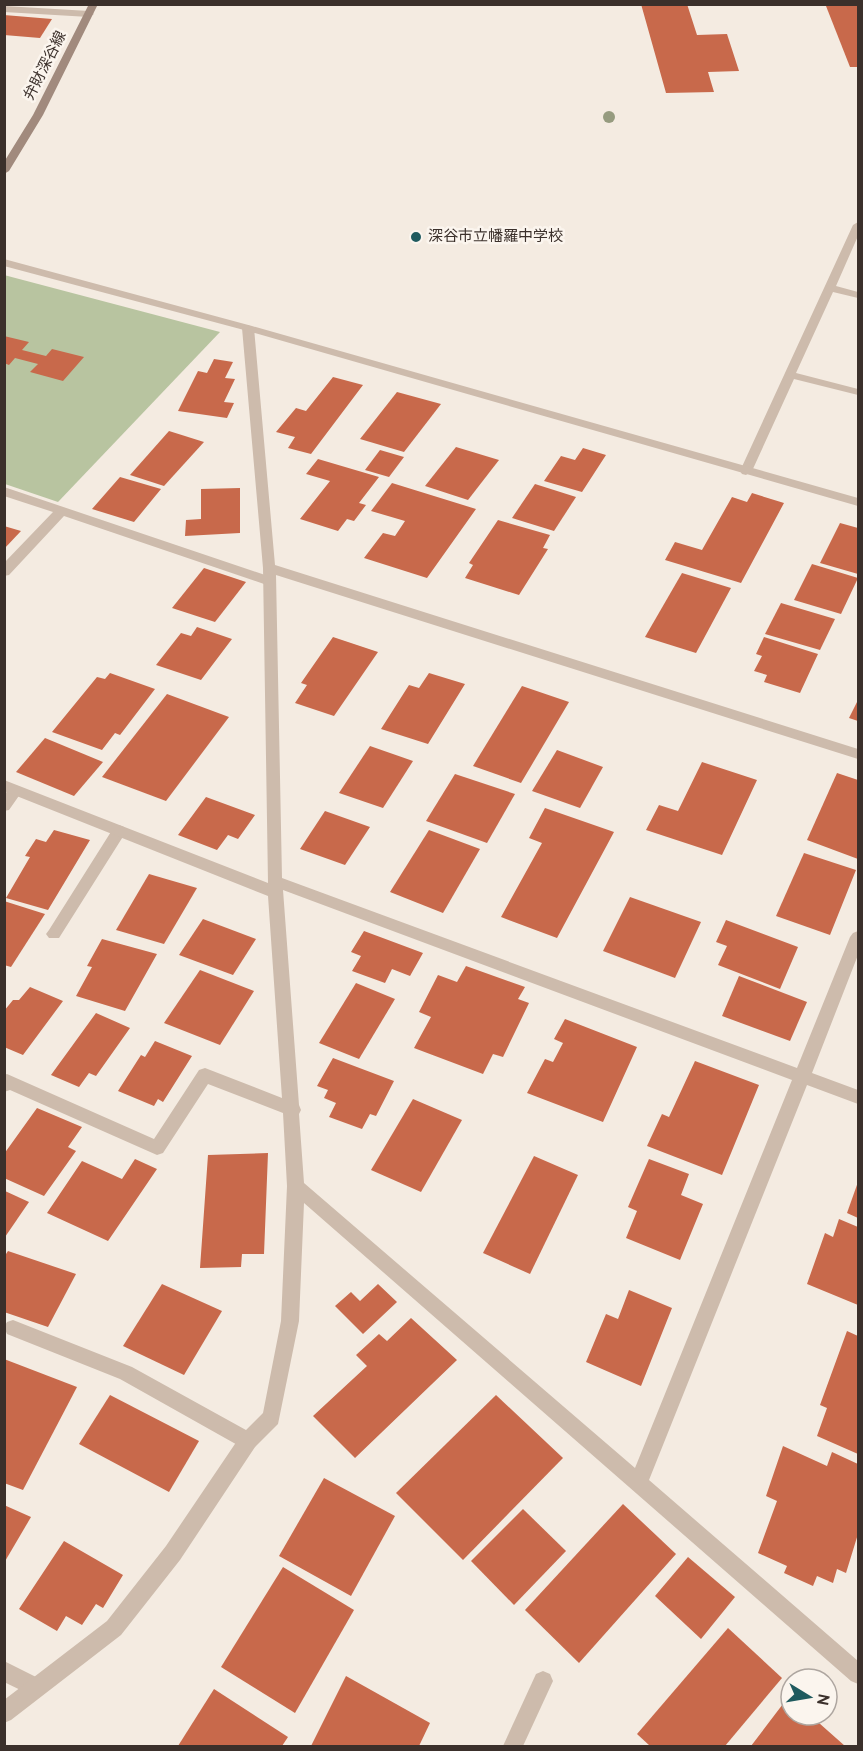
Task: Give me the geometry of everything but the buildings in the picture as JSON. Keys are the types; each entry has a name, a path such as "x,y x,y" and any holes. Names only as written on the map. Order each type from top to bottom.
{"main road":[{"name":"弁財深谷線","path":"4,171 38,115 91,9"}],"street":[{"path":"4,9 91,9"},
{"path":"746,471 858,225"},
{"path":"4,262 248,328 858,502"},
{"path":"830,288 858,295"},
{"path":"4,1713 35,1686 114,1628 173,1553 248,1441 271,1418 290,1321 296,1186 293,1110 275,887 269,574 248,328"},
{"path":"790,375 858,392"},
{"path":"4,491 61,511 858,754"},
{"path":"4,572 61,511"},
{"path":"4,806 10,787 119,831 858,1097"},
{"path":"54,934 119,831"},
{"path":"639,1482 858,937"},
{"path":"5,1082 157,1148 205,1075 293,1110"},
{"path":"296,1186 858,1674"},
{"path":"13,1328 126,1373 248,1441"},
{"path":"4,1671 35,1686"},
{"path":"513,1746 543,1681"}],"green space":[{"path":"4,275 220,332 58,502 5,484"}],"place":[{"name":"深谷市立幡羅中学校","path":"416,237"}]}
